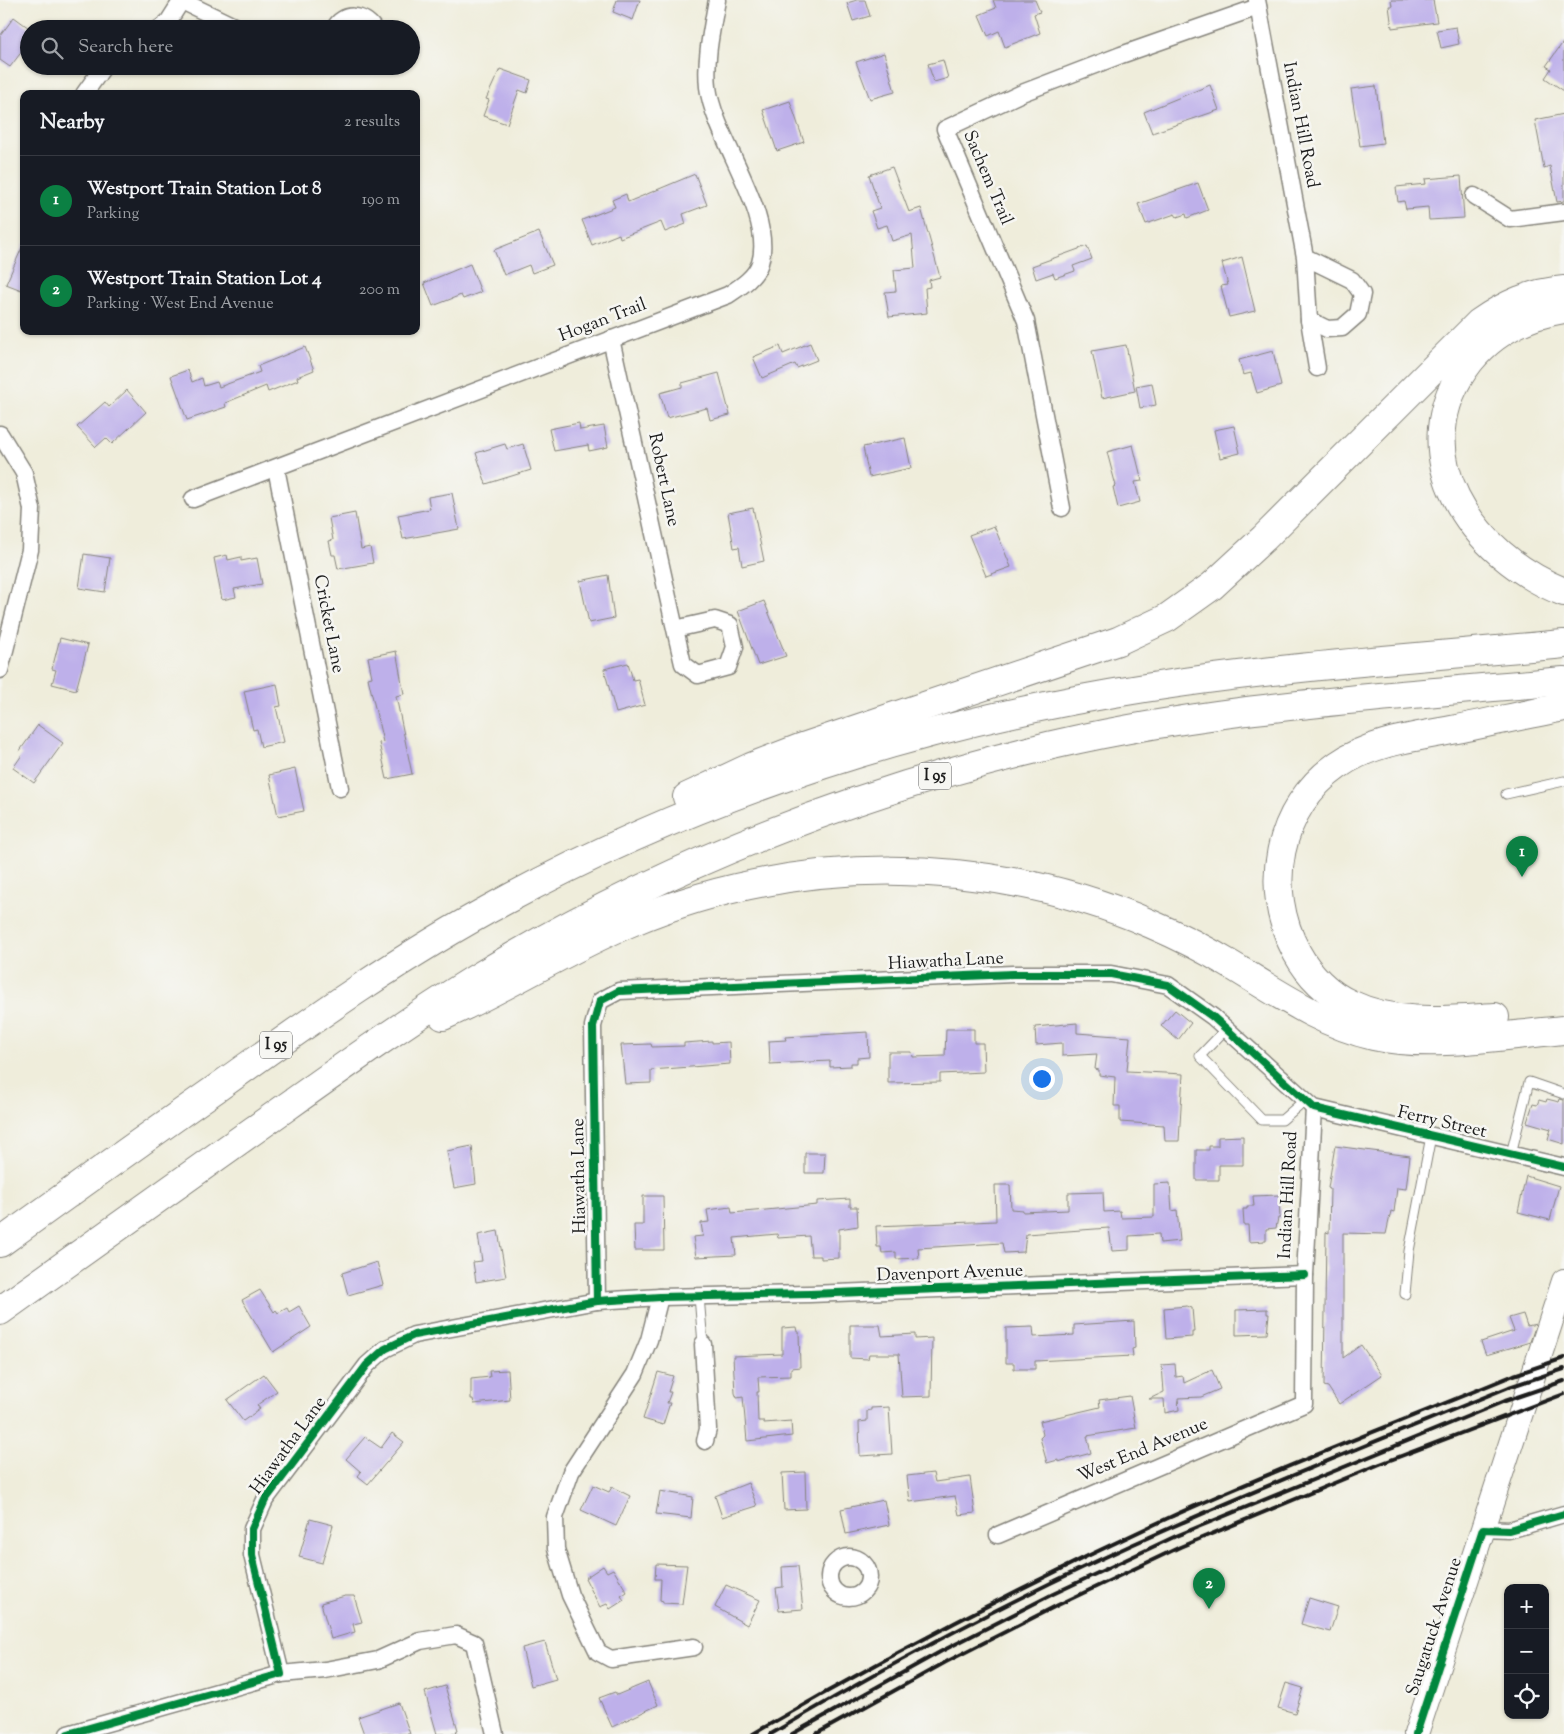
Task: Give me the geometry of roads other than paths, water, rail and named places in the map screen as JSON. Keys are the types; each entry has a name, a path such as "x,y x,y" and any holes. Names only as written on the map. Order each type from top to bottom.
{"highway":[{"path":"566,869 669,806 751,767 848,731 1118,641 1167,618 1190,604 1235,566 1479,323 1499,309 1519,300 1542,293 1564,290"},
{"path":"1564,309 1539,314 1508,327 1477,353 1454,387 1447,405 1442,439 1448,482 1470,523 1498,552 1514,565 1533,578 1564,592"},
{"name":"I 95","path":"0,1243 279,1043 389,968 506,900 566,869 689,813 815,766 889,744 1010,715 1133,690 1209,679 1564,644"},
{"name":"I 95","path":"0,1311 364,1052 485,974 592,914 651,884 773,831 900,786 1028,751 1159,724 1292,706 1564,681"},
{"path":"1564,708 1384,744 1353,756 1327,774 1294,813 1282,845 1277,879 1281,913 1302,961 1323,986 1349,1004 1380,1015 1420,1020 1564,1011"},
{"path":"364,1052 475,1002 576,947 656,912 713,894 772,880 826,873 882,870 987,877 1042,888 1098,904 1152,924 1187,941 1311,1012 1353,1030 1375,1036 1416,1041 1564,1030"}],"main road":[{"name":"Saugatuck Avenue","path":"1416,1734 1564,1281"}],"street":[{"path":"169,20 182,0 222,20"},
{"name":"Hogan Trail","path":"193,499 728,295 748,281 760,264 762,238 756,215 716,114 708,88 708,56 717,0"},
{"name":"Indian Hill Road","path":"1257,3 1305,257 1309,320 1317,368"},
{"name":"Sachem Trail","path":"1062,508 1026,321 945,130 1022,93 1257,3"},
{"path":"341,20 355,16 364,20"},
{"path":"87,90 98,75"},
{"path":"1474,196 1510,219 1564,212"},
{"path":"1305,257 1352,280 1362,294 1358,314 1342,328 1327,328 1309,320"},
{"name":"Robert Lane","path":"611,339 675,629"},
{"path":"0,434 24,473 32,509 30,550 0,670"},
{"name":"Cricket Lane","path":"276,468 340,788"},
{"name":"Hiawatha Lane","path":"281,1674 252,1555 252,1529 265,1500 367,1366 385,1349 414,1336 598,1301 593,1026 600,1001 619,992 1013,974 1111,974 1168,985 1226,1029 1310,1104"},
{"name":"Indian Hill Road","path":"1304,1404 1305,1275 1310,1104"},
{"name":"Ferry Street","path":"1310,1104 1430,1136 1564,1167"},
{"name":"Davenport Avenue","path":"598,1301 660,1297 810,1294 1305,1275"},
{"path":"660,1297 649,1340 635,1374 571,1472 555,1517 556,1549 570,1595 598,1652 611,1659 694,1647"},
{"path":"703,1344 708,1429 705,1441"},
{"name":"West End Avenue","path":"998,1536 1304,1404"},
{"path":"1483,1529 1510,1530 1564,1514"},
{"path":"68,1734 281,1674 325,1670 378,1660 420,1641 456,1636 474,1643 495,1734"}],"lane":[{"path":"1506,794 1564,781"},
{"path":"1226,1029 1200,1056 1262,1120 1282,1120 1310,1104"},
{"path":"1511,1154 1529,1082 1564,1094"},
{"path":"1405,1294 1409,1251 1430,1136"},
{"path":"699,1296 703,1344"}],"railway":[{"path":"753,1734 957,1622 1061,1569 1166,1519 1252,1481 1514,1375 1564,1358"},
{"path":"771,1734 918,1651 1018,1599 1120,1550 1256,1491 1509,1387 1564,1369"},
{"path":"792,1734 940,1652 1053,1594 1176,1536 1505,1401 1564,1381"},
{"path":"816,1734 946,1662 1058,1605 1180,1547 1380,1464 1564,1394"}],"place":[{"name":"Westport Train Station Lot 8","path":"1522,877"},
{"name":"Westport Train Station Lot 4","path":"1209,1609"}]}
